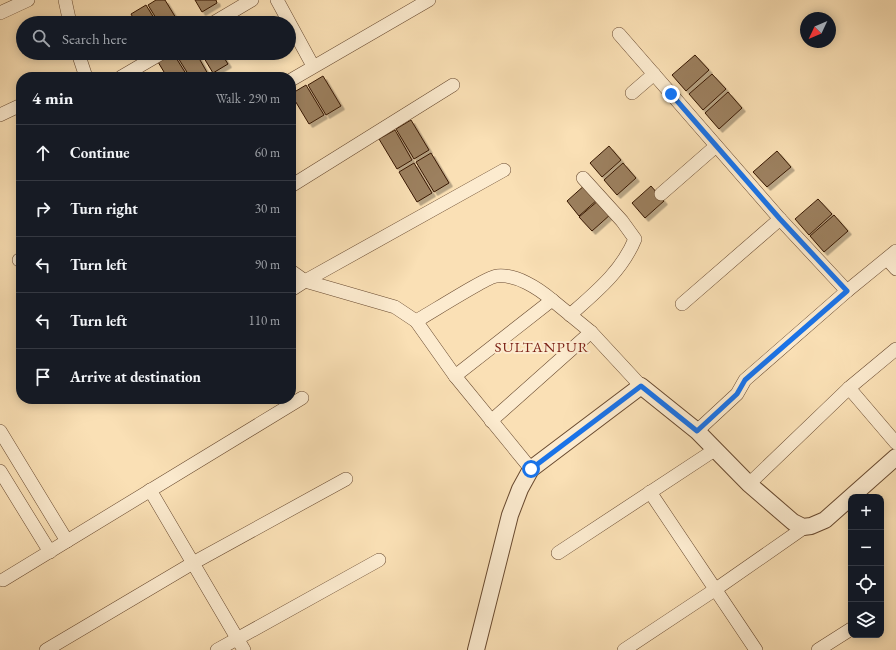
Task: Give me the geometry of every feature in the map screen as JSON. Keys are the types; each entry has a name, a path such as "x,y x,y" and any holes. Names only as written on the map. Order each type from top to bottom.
{"street":[{"path":"0,13 28,0"},
{"path":"65,0 68,16"},
{"path":"224,16 252,0"},
{"path":"277,0 286,16"},
{"path":"296,77 429,0"},
{"path":"619,34 780,219 847,291"},
{"path":"296,35 313,66"},
{"path":"80,60 83,72"},
{"path":"130,72 150,60"},
{"path":"632,94 654,74"},
{"path":"296,183 453,84"},
{"path":"0,115 16,107"},
{"path":"661,194 716,146"},
{"path":"296,286 305,280 504,170"},
{"path":"570,315 601,287 617,269 628,254 634,239 622,220 583,178"},
{"path":"682,304 780,219"},
{"path":"697,431 737,394 745,380 847,291 891,255 896,269"},
{"path":"296,274 305,280 395,307 416,321 455,376 531,469"},
{"path":"416,321 495,275 512,276 543,292 591,332 641,386 697,431 749,484 793,522 805,527"},
{"path":"455,376 552,300"},
{"path":"491,421 591,332"},
{"path":"749,484 849,388 896,349"},
{"path":"476,650 510,515 520,490 531,469 641,386"},
{"path":"849,388 896,443"},
{"path":"296,402 302,398"},
{"path":"3,580 292,404"},
{"path":"0,431 67,541"},
{"path":"558,553 716,449"},
{"path":"624,650 716,589 805,527 818,525 896,457"},
{"path":"20,465 1,474 50,552"},
{"path":"46,650 193,563 346,479"},
{"path":"150,490 244,650"},
{"path":"650,492 756,650"},
{"path":"217,650 379,560"},
{"path":"818,650 848,631"}],"building":[{"path":"156,0 165,0 175,16 155,16 148,5"},
{"path":"195,0 216,0 217,3 202,12"},
{"path":"146,5 153,16 132,16 131,14"},
{"path":"695,55 709,70 686,91 672,75"},
{"path":"161,60 177,60 185,72 164,72 158,62"},
{"path":"179,60 200,60 207,72 187,72"},
{"path":"205,60 225,60 228,64 212,72"},
{"path":"712,74 726,89 703,110 689,94"},
{"path":"323,76 341,106 326,115 308,85"},
{"path":"306,85 324,115 309,124 296,102 296,91"},
{"path":"728,92 742,108 719,129 705,113"},
{"path":"411,120 429,150 414,159 396,129"},
{"path":"395,130 412,160 397,169 379,139"},
{"path":"609,146 621,160 602,177 590,163"},
{"path":"777,151 791,167 767,187 753,172"},
{"path":"431,153 449,183 434,192 416,162"},
{"path":"414,163 432,193 417,202 399,172"},
{"path":"623,163 636,178 617,195 604,180"},
{"path":"586,184 598,199 579,216 567,201"},
{"path":"651,186 664,201 645,218 632,203"},
{"path":"818,199 832,214 809,235 795,219"},
{"path":"599,200 611,214 592,231 579,217"},
{"path":"834,215 848,231 824,252 810,236"}],"district":[{"name":"SULTANPUR","path":"542,346"}],"route":[{"path":"531,469 641,386 697,431 737,394 745,380 847,291 780,219 726,155 671,94"}]}
